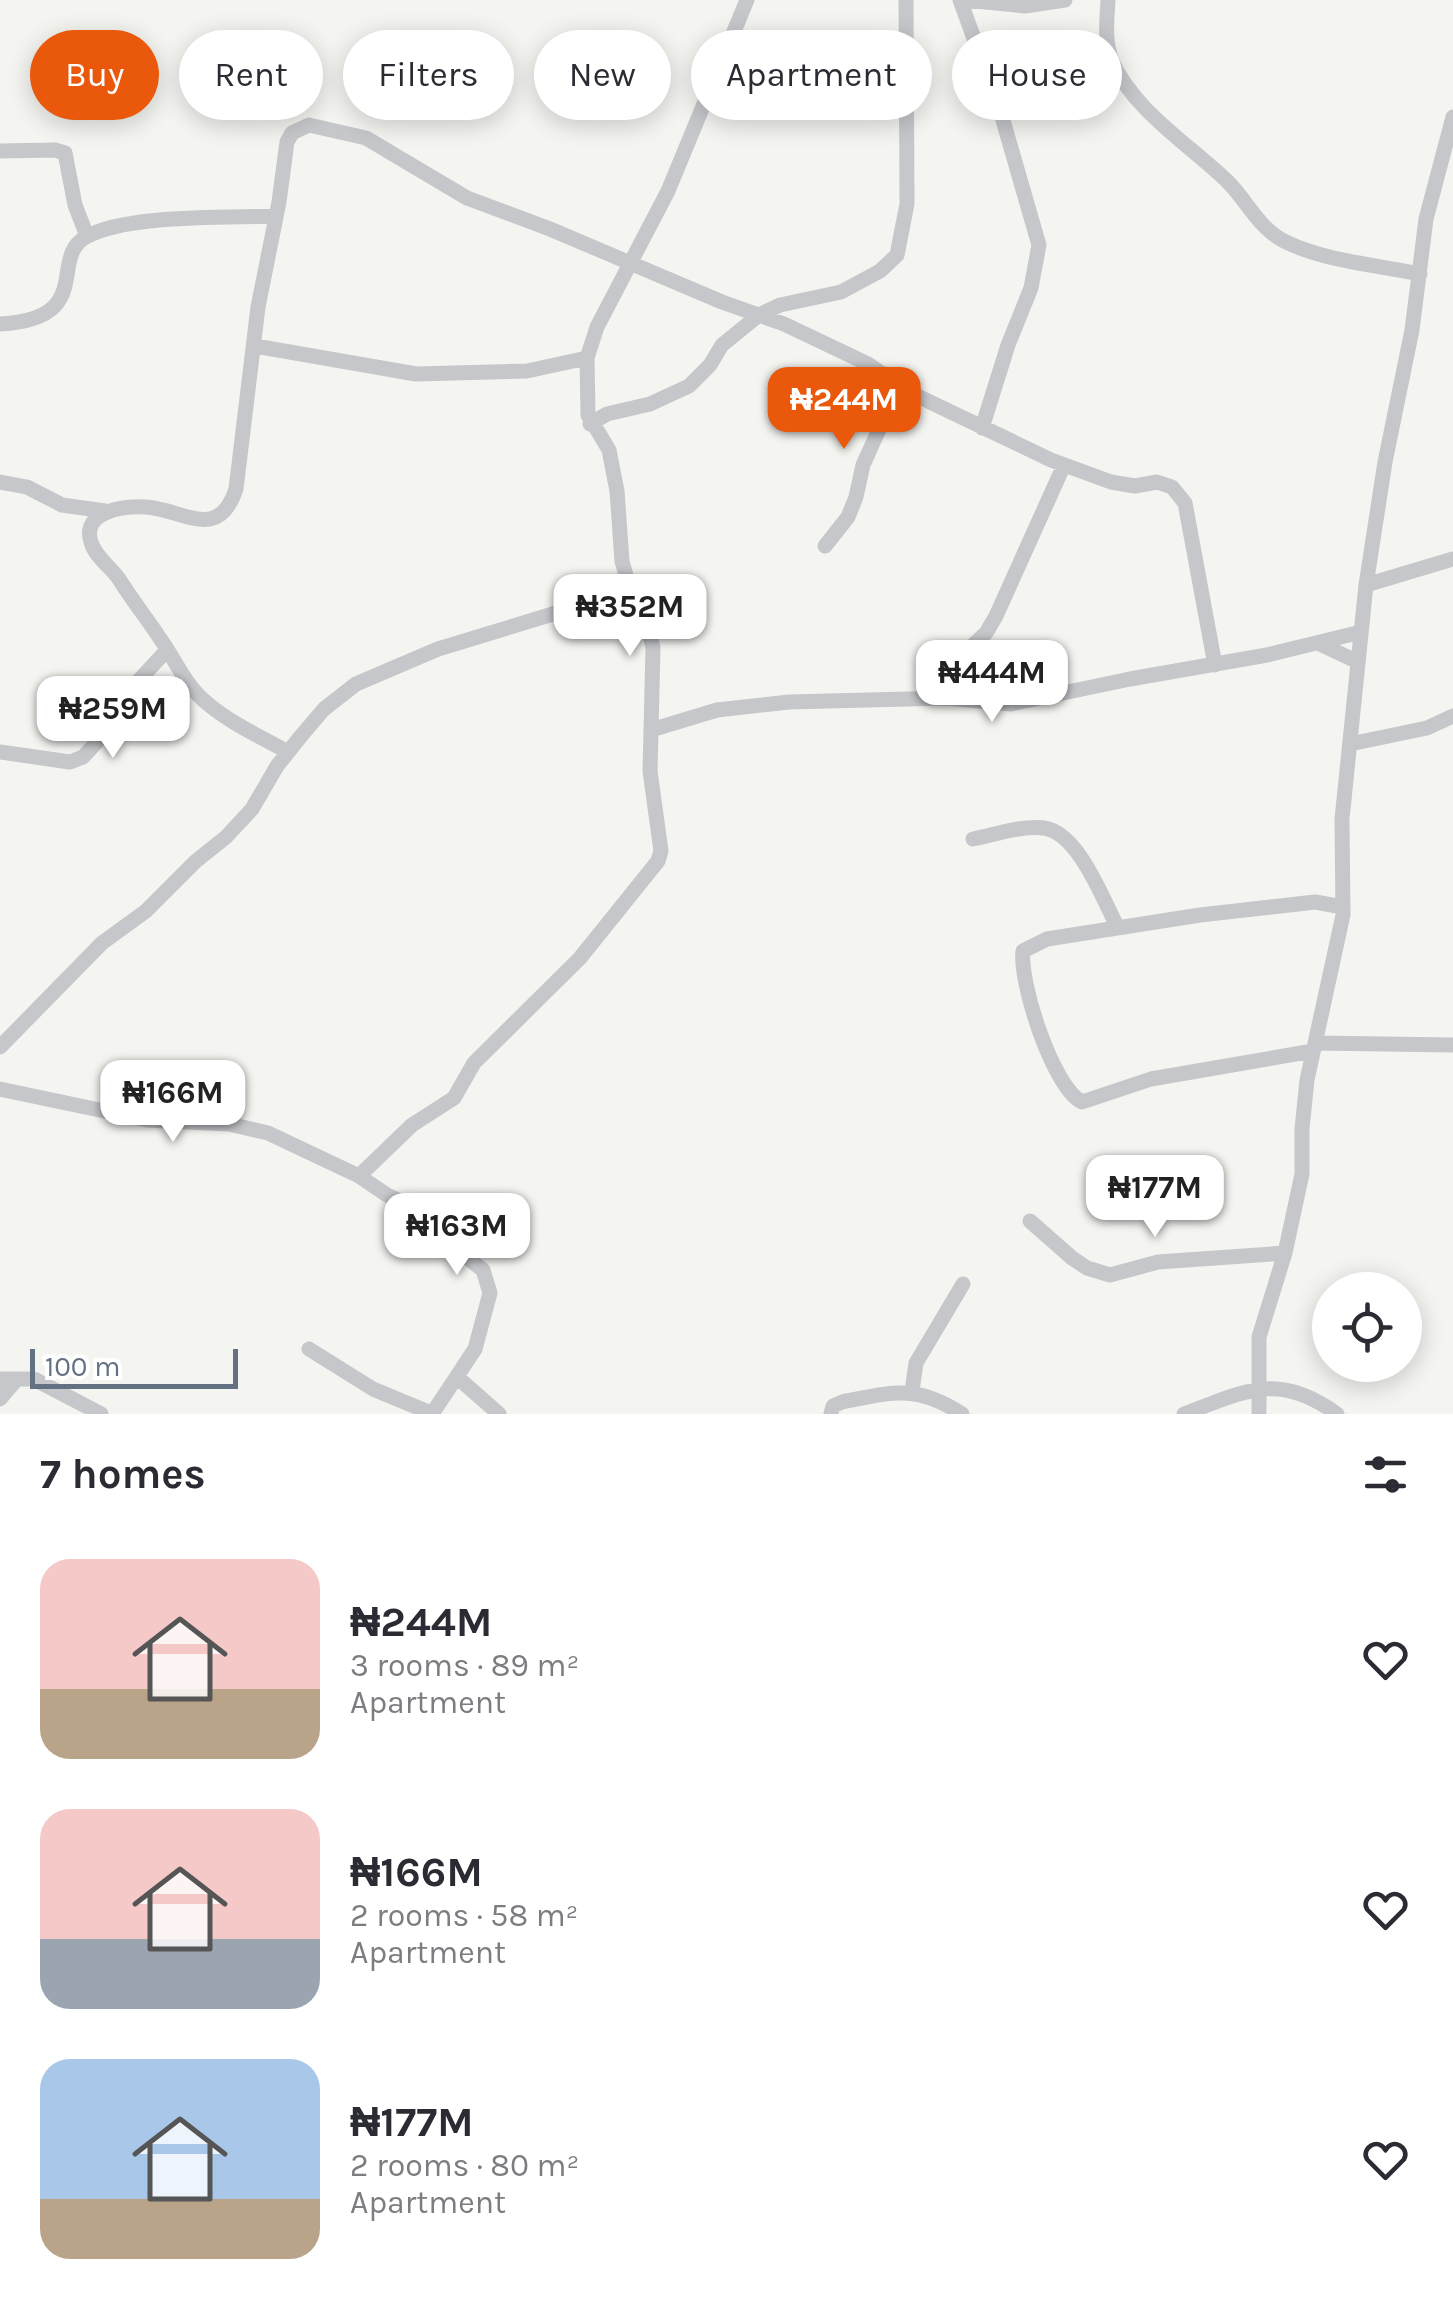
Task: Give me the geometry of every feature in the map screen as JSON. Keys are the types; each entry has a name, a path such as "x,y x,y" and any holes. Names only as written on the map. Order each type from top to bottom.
{"street":[{"path":"358,1176 412,1125 454,1098 474,1063 580,958 650,875 662,851 650,771 653,648 647,622 622,561 612,463 590,424 587,358 597,328 668,191 747,0"},
{"path":"590,424 607,414 650,404 689,386 710,365 722,344 759,315 780,305 841,292 880,271 897,255 906,204 906,0"},
{"path":"982,428 1031,288 1039,245 963,0 1024,6 1064,0"},
{"path":"1108,0 1107,40 1112,60 1126,83 1170,133 1230,184 1267,231 1302,249 1420,274"},
{"path":"1259,1414 1259,1337 1302,1174 1302,1129 1314,1047 1343,907 1342,819 1366,585 1426,219 1453,117"},
{"path":"0,482 28,487 62,505 106,511 148,506 202,520 215,517 230,506 236,489 258,306 287,142 292,132 302,127 322,126 366,138 467,198 759,315 868,364 906,391 1064,465 1111,482 1134,486 1158,482 1172,487 1185,504 1215,665"},
{"path":"0,150 66,153 75,204 87,236"},
{"path":"0,324 42,316 61,299 69,279 69,258 87,236 122,225 189,218 276,216"},
{"path":"254,346 416,374 527,371 587,358"},
{"path":"825,546 848,517 863,465 886,414 906,391"},
{"path":"962,699 965,653 986,633 996,616 1064,465"},
{"path":"106,511 91,528 90,542 168,650 185,682 230,722 288,752"},
{"path":"1366,585 1453,559"},
{"path":"0,1047 102,943 146,911 196,860 226,837 252,809 288,752 324,709 356,684 438,649 578,606 628,583"},
{"path":"651,730 716,710 789,702 962,699 1011,704 1320,644 1361,632"},
{"path":"1320,644 1358,662"},
{"path":"0,752 70,762 82,757 95,748 130,691 168,650"},
{"path":"1350,744 1427,728 1453,716"},
{"path":"973,839 1037,827 1058,832 1086,864 1118,928"},
{"path":"1343,907 1300,903 1118,928 1028,946 1023,951 1021,966 1053,1066 1082,1102 1152,1080 1314,1047 1453,1045"},
{"path":"0,1088 147,1120 229,1124 255,1130 358,1176 449,1230 465,1256 483,1270 490,1293 476,1349 433,1414 374,1389 309,1348"},
{"path":"1030,1221 1072,1258 1087,1268 1110,1275 1158,1262 1284,1253"},
{"path":"912,1391 916,1363 963,1284"},
{"path":"458,1377 499,1414"},
{"path":"0,1399 8,1379 34,1380 101,1414"},
{"path":"1184,1414 1226,1398 1281,1387 1295,1390 1337,1414"},
{"path":"831,1414 833,1406 842,1402 912,1391 928,1395 962,1414"}]}
